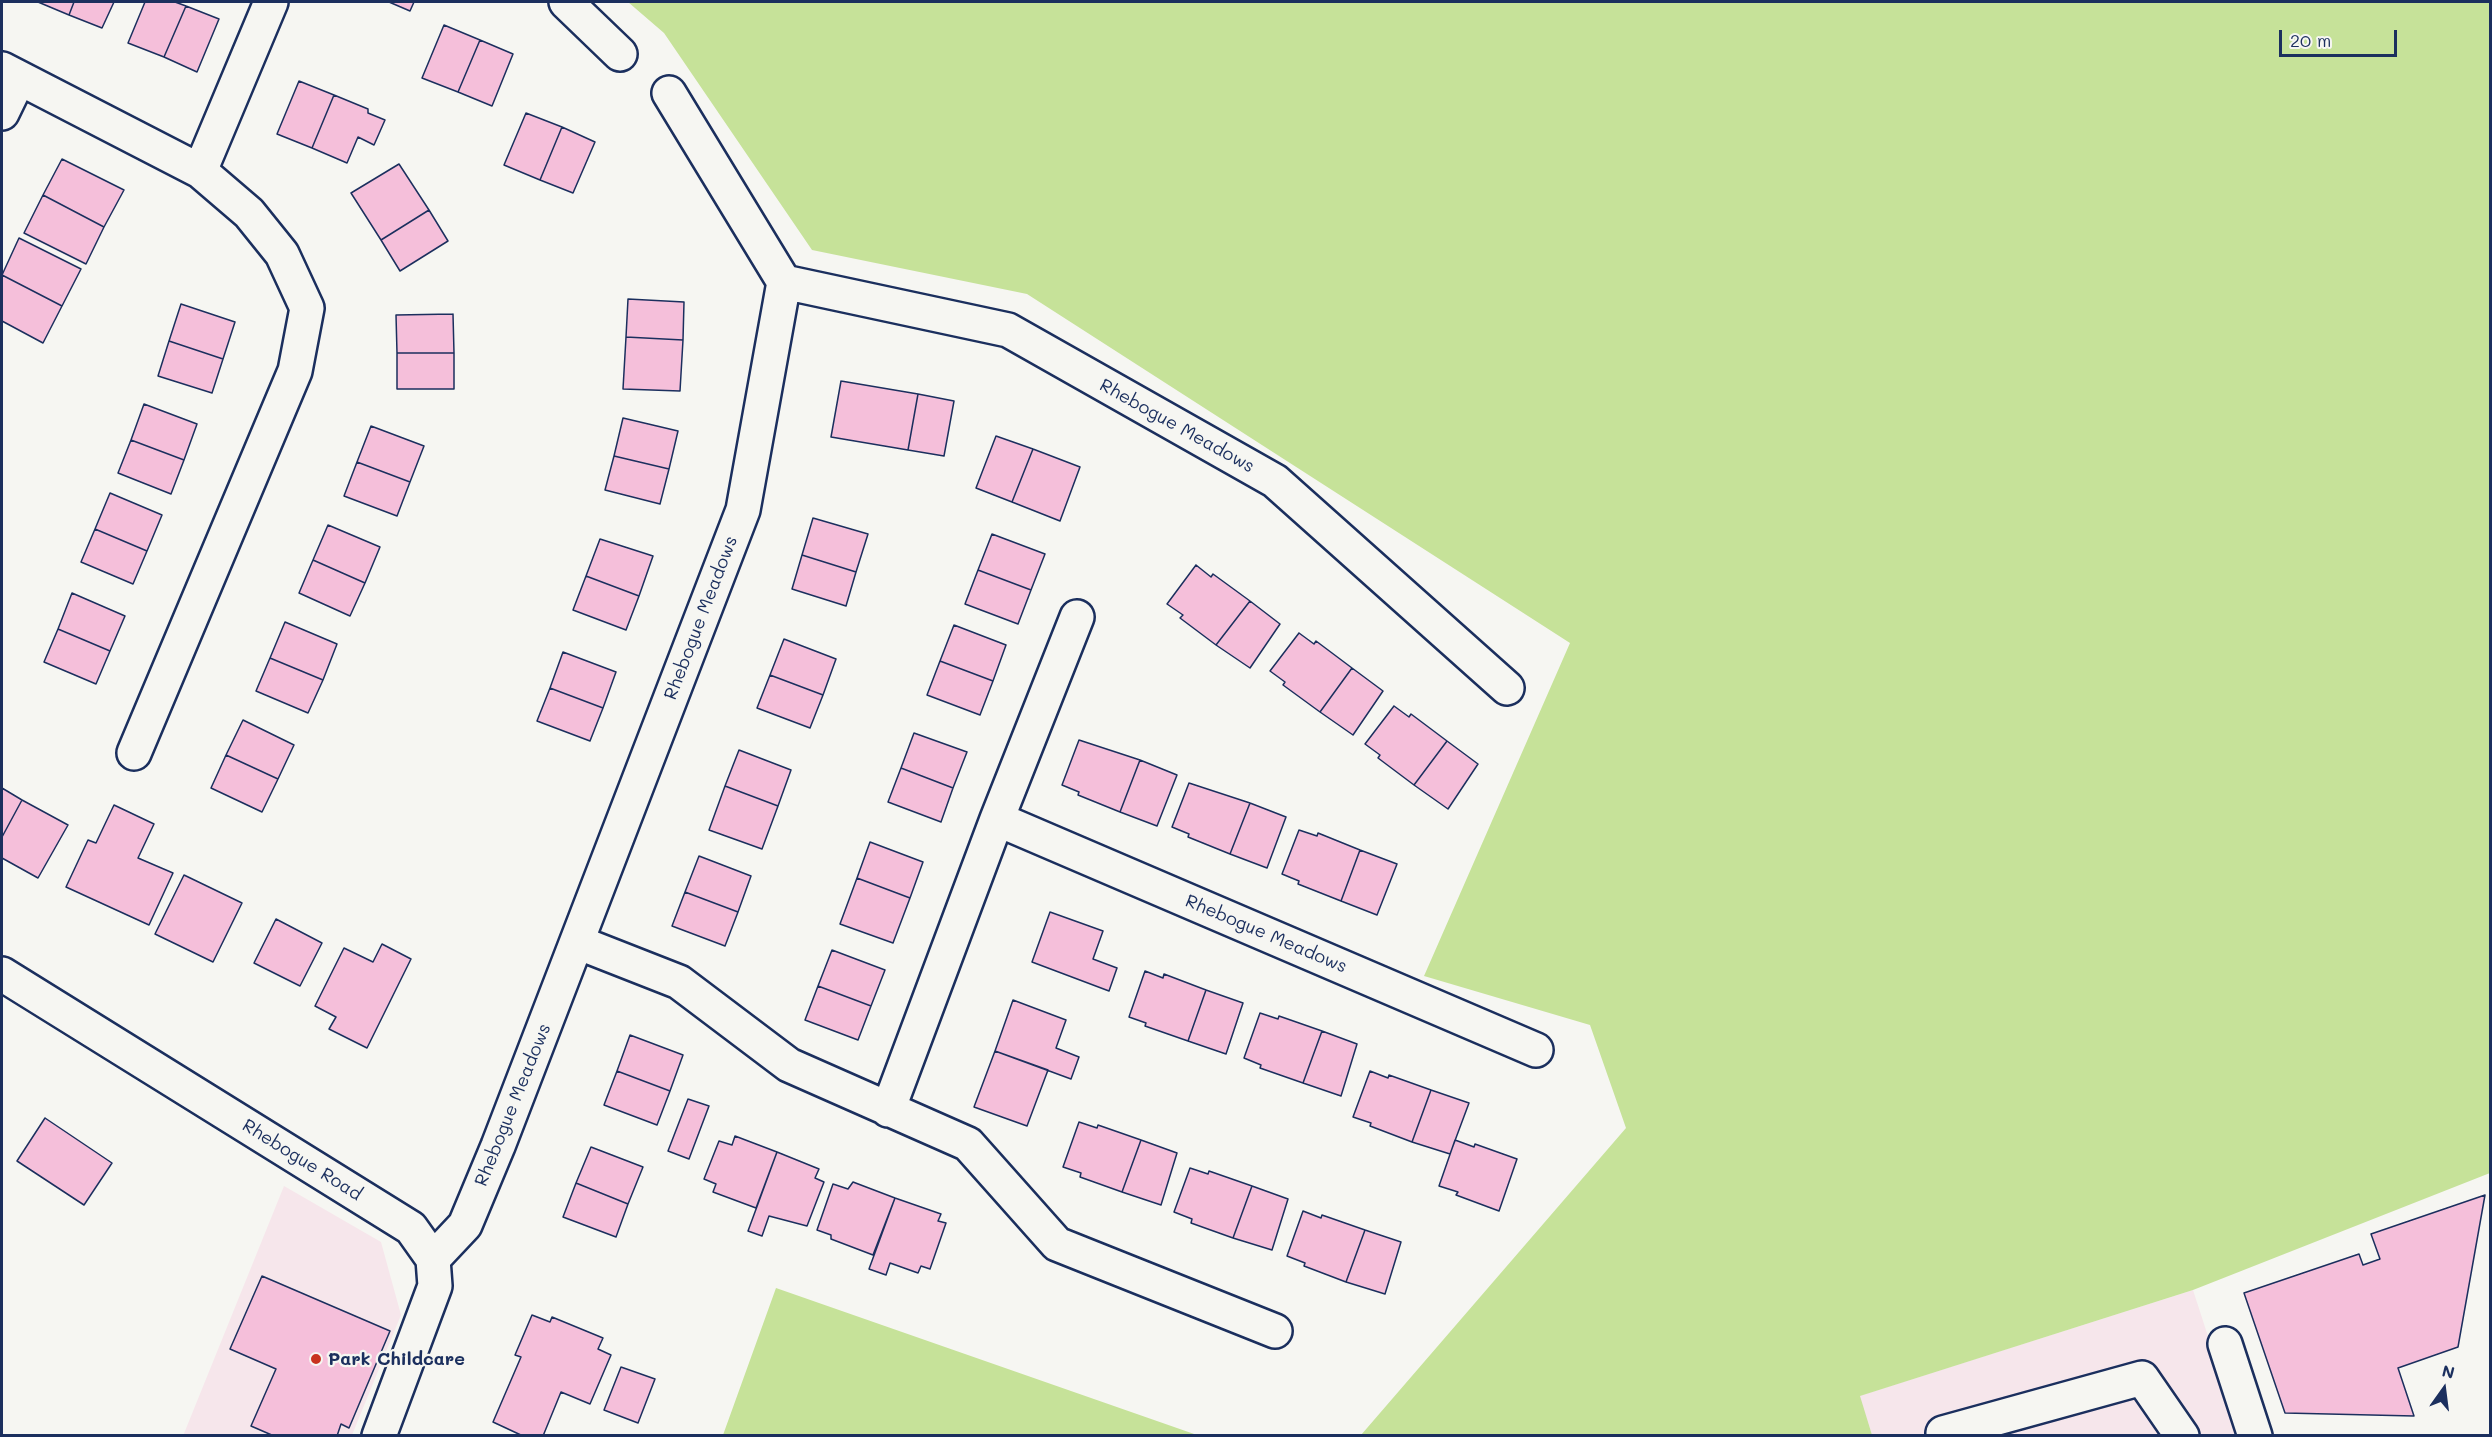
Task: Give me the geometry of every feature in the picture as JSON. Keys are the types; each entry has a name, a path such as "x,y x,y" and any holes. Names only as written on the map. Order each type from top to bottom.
{"street":[{"path":"200,171 271,2"},
{"path":"566,2 620,54"},
{"path":"2,113 10,74 200,171 249,213 282,254 307,309 295,371 134,753"},
{"path":"669,93 784,282"},
{"name":"Rhebogue Meadows","path":"433,1259 465,1225 577,942 743,510 784,282 1008,330 1275,481 1507,688"},
{"path":"888,1110 997,819 1077,617"},
{"name":"Rhebogue Meadows","path":"997,819 1536,1050"},
{"path":"577,942 678,982 789,1065 968,1144 1057,1244 1275,1331"},
{"name":"Rhebogue Road","path":"2,974 411,1228 433,1259"},
{"path":"379,1436 435,1286 433,1259"},
{"path":"2225,1344 2245,1433"},
{"path":"1943,1433 2142,1378 2182,1436"}],"shaded area":[{"path":"284,1186 381,1242 401,1315 352,1435 183,1436"},
{"path":"2193,1290 2240,1435 1872,1435 1859,1396"}],"green space":[{"path":"628,2 2490,2 2490,1173 2193,1290 1860,1396 1872,1435 1361,1435 1626,1128 1590,1025 1424,976 1570,643 1027,294 812,250 664,33"},
{"path":"776,1288 1197,1435 723,1435"}],"building":[{"path":"38,2 74,2 69,15"},
{"path":"74,2 114,2 102,28 69,15"},
{"path":"145,2 175,2 186,6 164,57 128,43"},
{"path":"389,2 414,2 410,11"},
{"path":"186,6 219,19 197,72 164,57"},
{"path":"444,25 480,40 458,92 422,78"},
{"path":"480,40 513,54 492,106 458,92"},
{"path":"299,81 334,95 312,148 277,134"},
{"path":"334,95 368,109 368,113 385,120 374,145 358,137 347,163 312,148"},
{"path":"526,113 562,127 540,180 504,165"},
{"path":"562,127 595,142 573,193 540,180"},
{"path":"62,159 124,190 104,227 43,195"},
{"path":"399,164 429,210 381,240 351,193"},
{"path":"43,195 104,227 86,264 24,233"},
{"path":"429,210 448,241 400,271 381,240"},
{"path":"19,238 81,269 62,306 2,275"},
{"path":"2,275 62,306 43,343 2,321"},
{"path":"628,299 684,302 683,340 626,337"},
{"path":"181,304 235,322 223,359 169,341"},
{"path":"453,314 454,353 397,353 396,315"},
{"path":"626,337 683,340 680,391 623,389"},
{"path":"169,341 223,359 212,393 158,376"},
{"path":"397,353 454,353 454,389 397,389"},
{"path":"841,381 918,394 908,450 831,437"},
{"path":"918,394 954,401 944,456 908,450"},
{"path":"144,404 197,424 184,460 131,440"},
{"path":"623,418 678,431 669,469 614,456"},
{"path":"371,426 424,446 410,482 357,462"},
{"path":"996,436 1033,449 1012,502 976,488"},
{"path":"131,440 184,460 171,494 118,473"},
{"path":"1033,449 1080,467 1060,521 1012,502"},
{"path":"614,456 669,469 660,504 605,490"},
{"path":"357,462 410,482 397,516 344,496"},
{"path":"110,493 162,515 147,551 95,529"},
{"path":"813,518 868,534 856,572 802,555"},
{"path":"328,525 380,547 365,583 313,560"},
{"path":"95,529 147,551 133,584 81,562"},
{"path":"992,534 1045,554 1031,590 978,570"},
{"path":"600,539 653,556 639,596 586,576"},
{"path":"802,555 856,572 846,606 792,589"},
{"path":"313,560 365,583 350,616 299,593"},
{"path":"1196,565 1211,577 1213,574 1250,601 1216,645 1180,618 1183,615 1167,604"},
{"path":"978,570 1031,590 1018,624 965,604"},
{"path":"586,576 639,596 626,630 573,610"},
{"path":"72,593 125,616 110,651 58,629"},
{"path":"1250,601 1280,624 1250,668 1216,645"},
{"path":"285,622 337,644 323,680 270,658"},
{"path":"954,625 1006,645 993,681 940,661"},
{"path":"58,629 110,651 96,684 44,662"},
{"path":"1299,633 1314,644 1316,641 1352,668 1320,712 1283,685 1285,682 1270,671"},
{"path":"784,639 836,659 823,695 770,675"},
{"path":"563,652 616,672 603,708 550,688"},
{"path":"270,658 323,680 308,713 256,691"},
{"path":"940,661 993,681 980,715 927,695"},
{"path":"1352,668 1383,691 1353,735 1320,712"},
{"path":"770,675 823,695 810,728 757,708"},
{"path":"550,688 603,708 590,741 537,721"},
{"path":"1394,706 1409,717 1411,714 1447,741 1414,785 1378,758 1380,755 1365,744"},
{"path":"243,720 294,745 278,779 226,755"},
{"path":"914,733 967,752 953,788 901,768"},
{"path":"1079,740 1140,760 1120,812 1078,795 1079,792 1062,785"},
{"path":"1447,741 1478,764 1448,809 1414,785"},
{"path":"739,750 791,770 778,806 725,786"},
{"path":"226,755 278,779 262,812 211,788"},
{"path":"1140,760 1177,775 1157,826 1120,812"},
{"path":"901,768 953,788 941,822 888,802"},
{"path":"1189,783 1250,803 1230,854 1188,837 1189,834 1172,827"},
{"path":"725,786 778,806 762,849 709,830"},
{"path":"2,788 22,800 2,837"},
{"path":"22,800 68,825 38,878 2,858 2,837"},
{"path":"1250,803 1286,817 1267,868 1230,854"},
{"path":"114,805 154,824 138,858 173,873 149,925 66,887 88,840 96,843"},
{"path":"1299,830 1317,836 1318,833 1360,850 1341,901 1298,884 1299,881 1282,874"},
{"path":"870,842 923,862 910,898 857,878"},
{"path":"1360,850 1397,864 1377,915 1341,901"},
{"path":"699,856 751,876 738,912 685,892"},
{"path":"184,875 242,903 213,962 155,934"},
{"path":"857,878 910,898 893,943 840,924"},
{"path":"685,892 738,912 725,946 672,926"},
{"path":"1050,912 1103,931 1093,959 1117,968 1109,991 1032,962"},
{"path":"276,919 322,943 300,986 254,963"},
{"path":"382,944 411,959 367,1048 329,1029 336,1017 315,1006 344,948 373,962"},
{"path":"832,950 885,970 871,1006 818,986"},
{"path":"1145,971 1163,978 1164,974 1206,990 1188,1041 1145,1026 1146,1023 1129,1017"},
{"path":"818,986 871,1006 858,1040 805,1020"},
{"path":"1206,990 1243,1003 1226,1054 1188,1041"},
{"path":"1013,1000 1066,1020 1056,1048 1079,1057 1071,1079 995,1051"},
{"path":"1260,1013 1278,1019 1279,1016 1322,1031 1303,1083 1260,1068 1261,1065 1244,1058"},
{"path":"1322,1031 1357,1044 1341,1096 1303,1083"},
{"path":"630,1035 683,1055 670,1091 617,1071"},
{"path":"995,1051 1048,1070 1027,1126 974,1107"},
{"path":"617,1071 670,1091 657,1125 604,1105"},
{"path":"1370,1071 1388,1078 1389,1075 1431,1090 1412,1142 1353,1117"},
{"path":"1431,1090 1469,1103 1450,1154 1412,1142"},
{"path":"688,1099 709,1106 689,1159 668,1151"},
{"path":"45,1118 112,1163 84,1205 17,1161"},
{"path":"1079,1122 1097,1128 1098,1125 1141,1140 1122,1192 1080,1177 1081,1173 1063,1167"},
{"path":"735,1136 777,1152 756,1208 713,1192 716,1184 704,1179 719,1141 732,1145"},
{"path":"1141,1140 1177,1153 1161,1205 1122,1192"},
{"path":"1455,1140 1474,1147 1475,1144 1517,1159 1499,1211 1439,1186"},
{"path":"591,1147 643,1167 628,1204 576,1183"},
{"path":"777,1152 819,1169 815,1178 824,1182 807,1226 769,1216 762,1236 748,1231"},
{"path":"1190,1168 1208,1174 1209,1171 1252,1186 1233,1238 1191,1223 1192,1219 1174,1212"},
{"path":"853,1182 895,1198 873,1255 831,1239 831,1235 817,1230 833,1184 848,1189"},
{"path":"576,1183 628,1204 616,1237 563,1217"},
{"path":"1252,1186 1288,1199 1272,1250 1233,1238"},
{"path":"2485,1195 2458,1347 2398,1368 2414,1416 2285,1413 2244,1293 2359,1254 2363,1265 2380,1259 2371,1234"},
{"path":"895,1198 941,1214 938,1221 946,1223 930,1269 921,1266 918,1273 890,1263 886,1275 869,1269"},
{"path":"1303,1211 1365,1230 1346,1282 1304,1266 1305,1263 1287,1256"},
{"path":"1365,1230 1401,1242 1385,1294 1346,1282"},
{"name":"Park Childcare","path":"262,1276 390,1331 349,1428 341,1424 337,1436 274,1436 251,1426 276,1369 230,1349"},
{"path":"532,1315 550,1322 552,1317 603,1338 598,1349 611,1355 590,1404 561,1392 543,1436 523,1436 493,1422 521,1357 515,1355"},
{"path":"621,1367 655,1379 638,1423 604,1410"}],"place":[{"name":"Park Childcare","path":"316,1359"}]}
